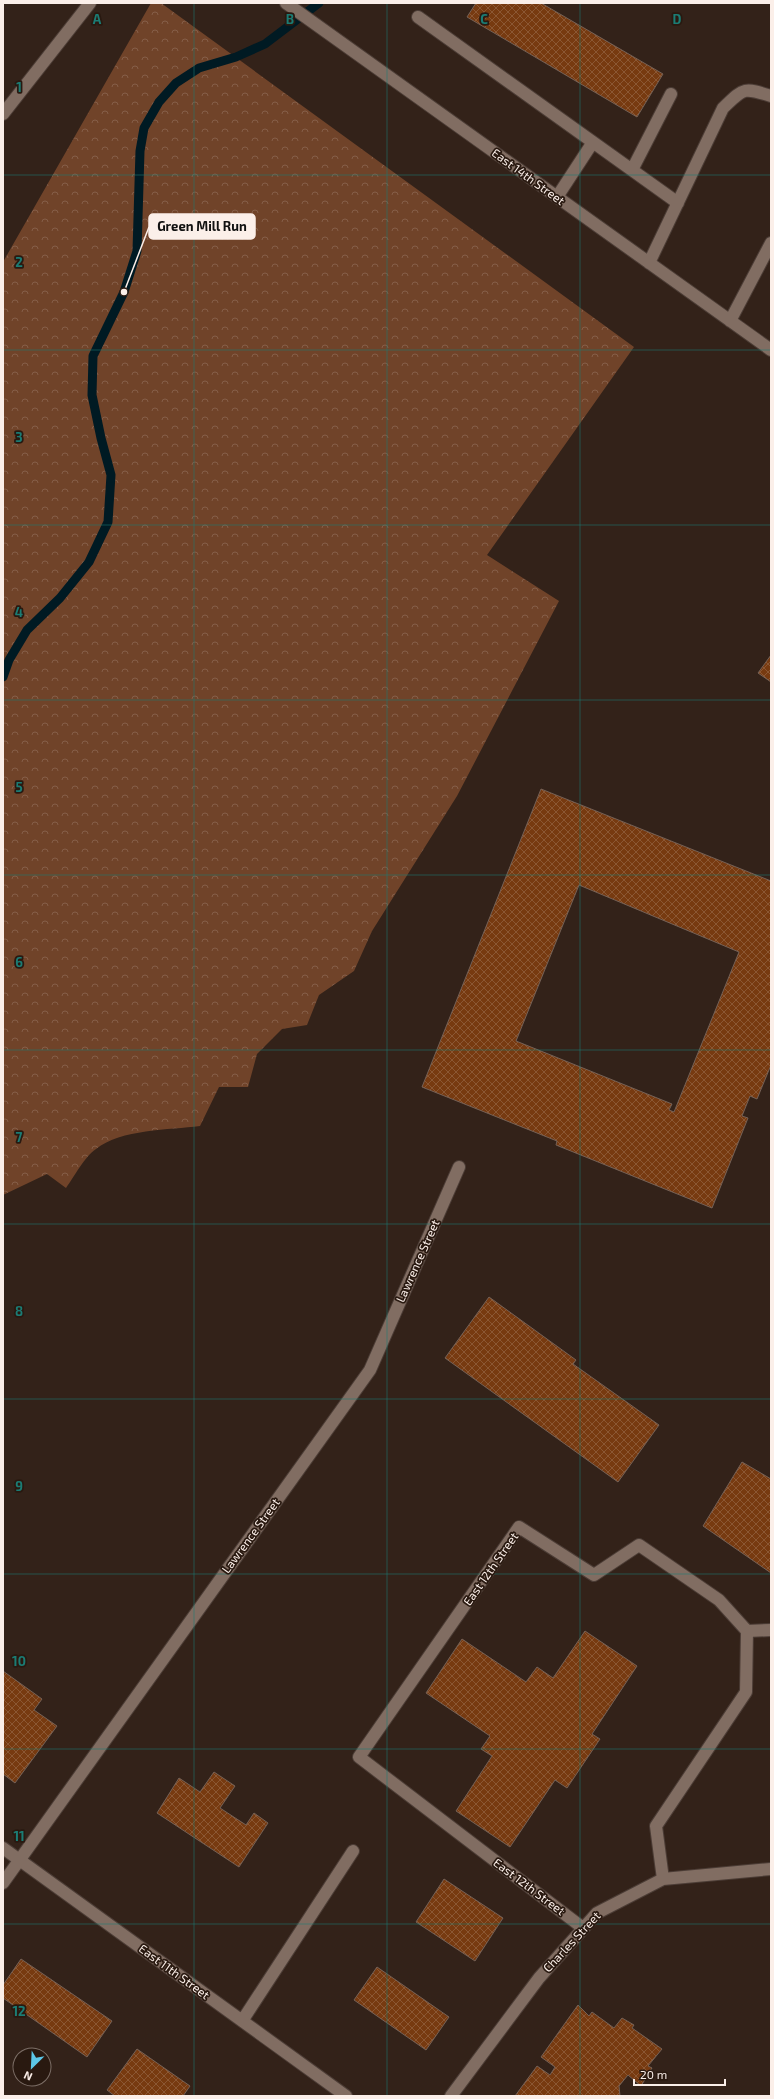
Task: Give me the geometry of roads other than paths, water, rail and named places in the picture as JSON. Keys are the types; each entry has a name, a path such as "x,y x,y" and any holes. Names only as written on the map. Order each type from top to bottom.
{"street":[{"path":"3,114 90,3"},
{"name":"East 14th Street","path":"286,3 771,350"},
{"path":"418,17 678,203"},
{"path":"649,263 723,108 739,93 750,90 771,96"},
{"path":"632,170 671,94"},
{"path":"557,197 593,142"},
{"path":"730,321 771,243"},
{"name":"Lawrence Street","path":"3,1883 370,1370 460,1167"},
{"name":"East 12th Street","path":"583,1928 359,1757 520,1527 594,1575 639,1546 719,1600 747,1631"},
{"path":"662,1879 656,1826 746,1692 747,1631 771,1630"},
{"name":"East 11th Street","path":"3,1848 346,2096"},
{"path":"242,2021 353,1851"},
{"name":"Charles Street","path":"451,2096 539,1978 597,1913 662,1879 771,1869"}],"waterway":[{"path":"3,677 9,660 27,630 60,598 89,562 108,522 111,475 92,395 93,356 124,292 137,251 140,151 144,128 159,102 176,83 199,68 236,57 265,44 319,3"}],"place":[{"name":"Green Mill Run","path":"124,292"}]}
